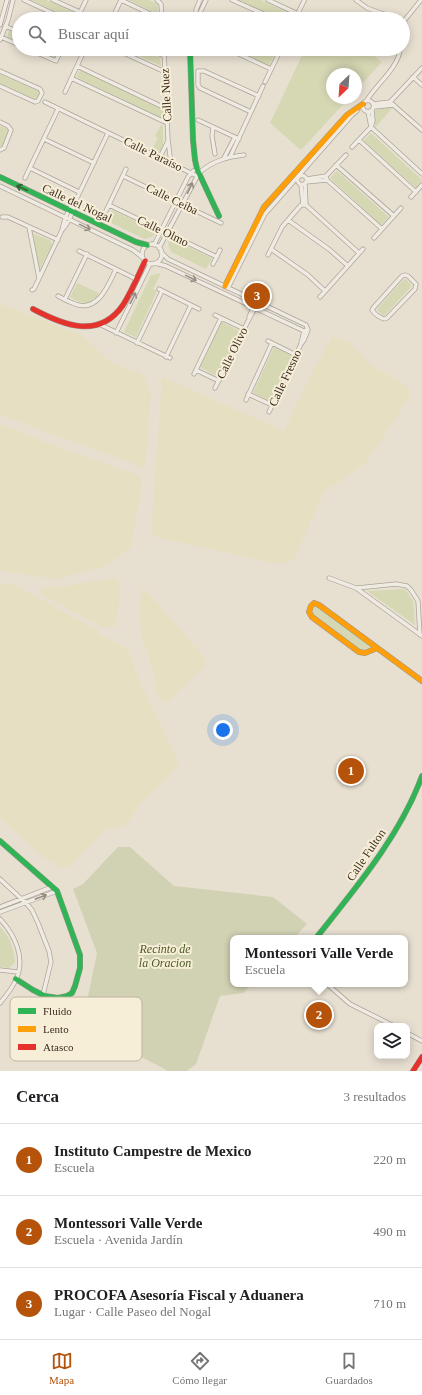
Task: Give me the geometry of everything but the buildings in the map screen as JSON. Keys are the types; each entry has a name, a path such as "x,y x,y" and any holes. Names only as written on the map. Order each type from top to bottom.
{"street":[{"path":"7,0 0,25 12,29"},
{"path":"12,43 1,39 12,9 13,0"},
{"path":"24,0 50,12"},
{"path":"53,0 80,12 86,0"},
{"path":"115,12 121,0 147,12"},
{"path":"157,0 161,4 162,12"},
{"path":"196,12 200,0"},
{"path":"200,12 205,0"},
{"path":"232,0 259,12"},
{"path":"268,0 294,12"},
{"path":"356,0 367,8 378,12"},
{"path":"410,14 421,0"},
{"path":"299,12 304,1"},
{"path":"6,8 12,9"},
{"path":"44,56 56,61 58,56"},
{"path":"65,92 82,56"},
{"path":"130,56 165,72"},
{"name":"Calle Nuez","path":"164,56 168,140 171,163"},
{"path":"190,56 193,140 197,173 219,216"},
{"path":"242,56 271,70"},
{"path":"265,82 278,56"},
{"path":"250,238 265,214 302,170 352,115 364,104 399,56"},
{"path":"77,66 167,109"},
{"path":"364,104 364,111 390,102 422,68"},
{"path":"0,71 40,89 42,93 38,101 35,102 0,86"},
{"path":"251,112 200,88 198,85 198,71 204,71 258,96"},
{"path":"413,77 422,84"},
{"path":"71,78 168,124"},
{"path":"230,157 263,86"},
{"path":"227,287 260,213 347,115 371,101 371,127 352,147"},
{"name":"Calle Paraíso","path":"45,102 191,173"},
{"path":"390,102 422,130"},
{"path":"372,108 394,105"},
{"path":"25,178 58,109"},
{"path":"198,120 239,138"},
{"path":"0,122 8,126 11,130 4,148 0,150"},
{"path":"214,127 212,136 214,154"},
{"path":"371,127 422,174"},
{"path":"32,290 34,289 58,240 70,211 108,133"},
{"path":"224,158 234,137"},
{"path":"44,139 94,163"},
{"name":"Calle Nuez","path":"160,158 168,140"},
{"path":"359,140 416,192"},
{"path":"285,184 327,178 346,154"},
{"path":"154,245 191,173 197,173 224,158 244,155"},
{"path":"304,163 302,170 302,175 305,177 303,182 304,205 359,253"},
{"path":"336,165 394,216"},
{"path":"30,168 80,192"},
{"path":"106,211 126,169"},
{"path":"159,248 197,173"},
{"path":"302,175 298,178 303,182"},
{"name":"Calle Ceiba","path":"123,176 221,223"},
{"name":"Calle del Nogal","path":"0,178 136,242 147,245"},
{"path":"327,178 382,229"},
{"path":"411,197 422,185"},
{"name":"Calle del Nogal","path":"0,186 133,250 146,261"},
{"name":"Calle Olmo","path":"109,205 217,257"},
{"path":"268,255 282,227 301,205 304,205"},
{"path":"374,238 401,208"},
{"path":"2,217 8,217 58,240"},
{"path":"288,220 330,250 348,266"},
{"path":"29,227 39,279"},
{"path":"116,333 146,261 142,250 147,245 154,245 159,248 168,259 306,325 308,330 304,331 166,266 146,261"},
{"path":"271,249 308,275 325,291"},
{"path":"320,297 363,249"},
{"path":"213,264 220,250"},
{"path":"79,251 136,279"},
{"path":"155,264 160,260 161,252"},
{"path":"65,300 87,254"},
{"path":"33,309 71,326 82,327 99,324 111,318 120,309 146,261"},
{"path":"58,296 80,305 93,303 104,294 116,269"},
{"path":"402,276 408,276 416,284 415,289 387,318 380,318 372,310 402,276"},
{"path":"416,284 422,283"},
{"path":"137,343 161,290 199,308"},
{"name":"Calle Olivo","path":"216,388 257,301"},
{"path":"99,324 168,358 191,304"},
{"path":"215,315 244,329"},
{"path":"219,381 195,372 221,318"},
{"name":"Calle Fresno","path":"269,412 308,330"},
{"name":"Calle Fresno","path":"301,344 304,331"},
{"path":"246,400 270,342 296,354"},
{"path":"248,394 272,405"},
{"path":"329,578 356,588 421,636"},
{"path":"356,588 396,584 407,586 418,601 421,636"},
{"path":"377,648 365,653 359,652 312,617 309,612 311,606 314,603 318,605 377,648 422,681"},
{"name":"Calle Fulton","path":"318,935 371,868 408,808 415,795 422,776"},
{"path":"0,841 57,891 60,897 79,950 80,964 72,994 66,997"},
{"path":"0,879 26,903 35,915 50,957 50,968 43,995"},
{"path":"0,907 52,887"},
{"path":"0,912 57,891"},
{"path":"0,919 11,932 16,943 19,958 16,979 0,1003"},
{"path":"0,970 18,972"},
{"path":"16,979 34,991 52,997"},
{"path":"330,987 350,1004 388,1023"},
{"path":"410,1035 422,1041"},
{"path":"413,1071 422,1057"}],"shaded area":[{"path":"0,304 81,335 111,362 140,373 145,379 151,394 145,468 0,415"},
{"path":"332,336 348,342 370,364 406,386 409,391 409,398 367,461 328,489 323,495 294,559 285,563 273,563 155,537 151,534 162,377 284,431"},
{"path":"0,424 55,446 140,476 142,484 131,548 103,567 57,579 0,570"},
{"path":"116,578 120,585 119,607 115,626 102,627 42,595 41,587 56,587"},
{"path":"0,583 14,585 95,628 99,634 128,649 137,675 179,762 167,779 140,804 125,826 105,830 69,866 62,868 45,858 0,818"},
{"path":"142,587 156,601 207,661 202,669 168,701 163,703 157,695 154,675 141,639 140,607"}],"green space":[{"path":"31,0 47,0 73,12 57,12"},
{"path":"128,0 149,0 158,4 158,12 154,12"},
{"path":"236,0 261,0 287,12 262,12"},
{"path":"9,31 12,32 12,39 7,37"},
{"path":"48,56 56,56 55,59"},
{"path":"140,56 156,56 160,58 161,66"},
{"path":"248,56 274,56 269,66"},
{"path":"302,56 374,56 382,62 362,84 362,68 326,68 326,104 343,104 301,150 270,123"},
{"path":"80,70 163,110 163,119 76,77"},
{"path":"0,74 40,92 37,100 0,83"},
{"path":"393,107 375,128 375,111 378,108"},
{"path":"161,125 163,126 163,145 160,152 153,148 158,138 155,136"},
{"path":"0,126 9,130 2,148 0,147"},
{"path":"371,133 422,180 416,188 364,141"},
{"path":"337,171 389,217 381,225 330,178"},
{"path":"112,210 156,231 154,236 145,239 107,221"},
{"path":"35,234 51,241 52,245 39,271 33,235"},
{"path":"170,238 212,258 206,269 171,252 168,244"},
{"path":"161,273 153,289 157,291 136,337 124,332 151,275"},
{"path":"406,279 411,287 384,316 377,310 378,308 403,280"},
{"path":"77,283 99,293 97,297 87,303 79,302 70,297"},
{"path":"222,322 238,330 239,333 218,375 216,376 200,367"},
{"path":"274,347 292,356 270,401 253,393"},
{"path":"405,589 413,601 415,625 367,591"},
{"path":"315,606 371,647 362,650 312,613"},
{"name":"Recinto de la Oracion","path":"118,847 130,847 174,886 273,897 307,924 297,935 230,935 230,987 249,987 243,993 220,996 196,1064 187,1071 168,1071 142,1057 142,997 88,997 97,953 73,889 83,884"},
{"path":"0,927 9,939 14,952 15,962 9,968 0,967"}],"traffic: fast":[{"path":"190,56 195,160 197,169 219,216"},
{"path":"0,177 136,242 147,245"},
{"path":"318,935 361,881 389,841 402,820 422,776"},
{"path":"0,841 57,891 80,955 80,968 75,986 72,993 62,997"},
{"path":"16,979 33,990 45,996 52,997"}],"traffic: slow":[{"path":"225,286 264,207 347,115 363,104"},
{"path":"377,648 365,653 359,652 312,617 309,612 311,606 314,603 319,605 422,681"}],"traffic: jam":[{"path":"33,309 68,324 92,326 103,323 113,316 123,305 145,261"},
{"path":"413,1071 422,1057"}],"place":[{"name":"PROCOFA Asesoría Fiscal y Aduanera","path":"257,296"},
{"name":"Instituto Campestre de Mexico","path":"351,771"},
{"name":"Montessori Valle Verde","path":"319,1015"}]}
